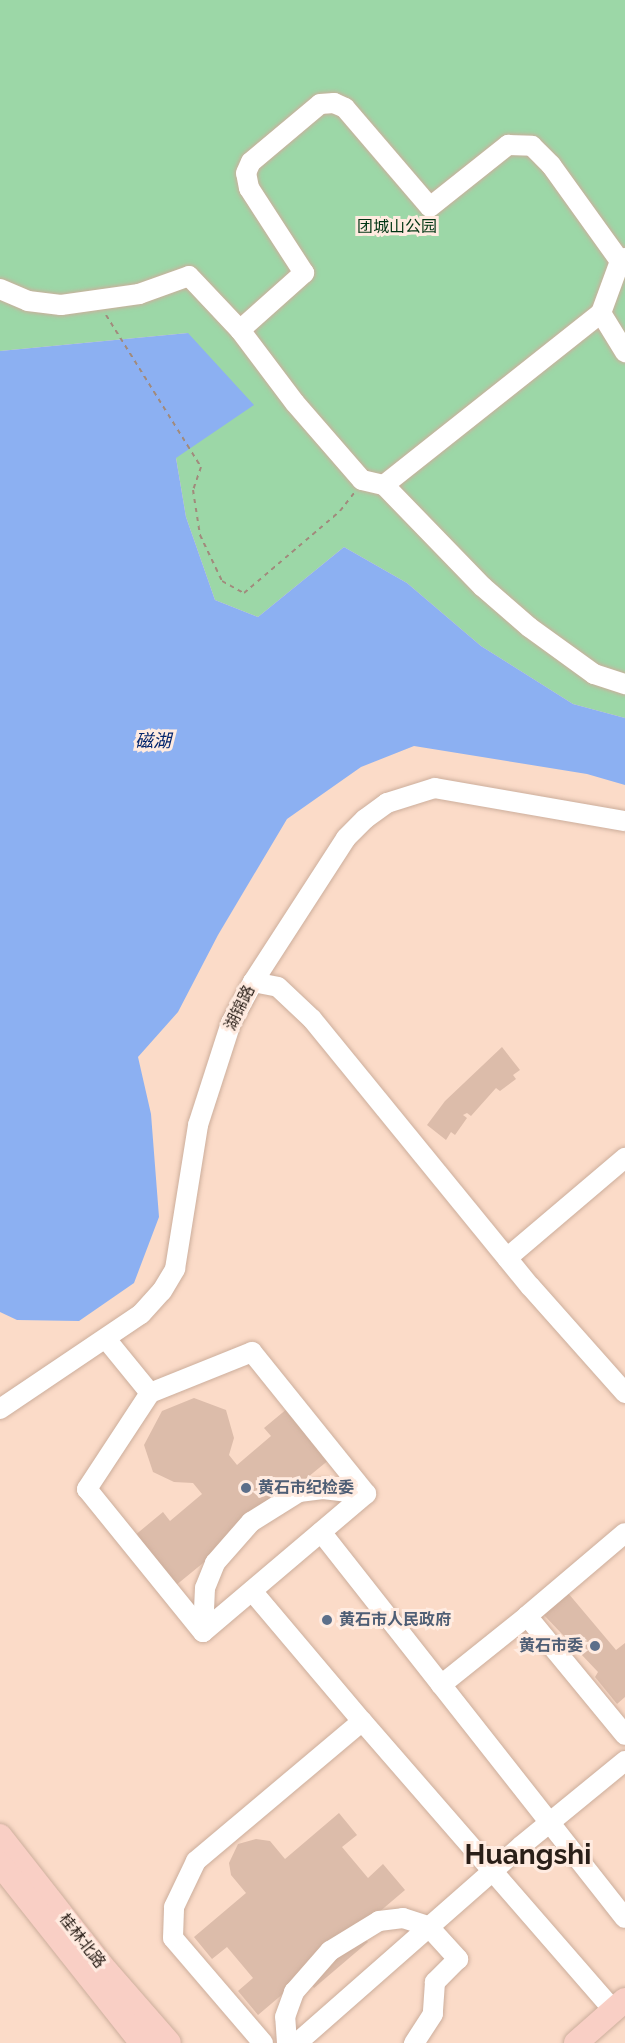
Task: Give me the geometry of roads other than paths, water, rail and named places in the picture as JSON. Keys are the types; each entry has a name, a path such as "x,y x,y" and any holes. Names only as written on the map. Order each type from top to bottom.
{"main road":[{"name":"桂林北路","path":"0,1836 101,1965 169,2043"},
{"name":"桂林北路","path":"0,1864 142,2043"},
{"path":"576,2043 619,2005"}],"street":[{"path":"240,330 304,273 249,188 246,173 250,162 320,104 334,103 345,108 430,207 508,145 532,146 551,165 623,259 601,313 384,485"},
{"path":"0,289 28,301 61,305 139,294 189,276 240,330 295,403 362,480 384,485 431,536 529,627 594,674 625,684"},
{"path":"601,313 625,352"},
{"name":"湖锦路","path":"0,1409 106,1340 141,1314 175,1269 198,1125 231,1023 253,981 346,838 387,802 435,788 625,821"},
{"path":"253,981 278,987 312,1020 507,1258 625,1393"},
{"path":"507,1258 625,1158"},
{"path":"106,1340 150,1393"},
{"path":"203,1632 87,1489 150,1393 252,1352 366,1494"},
{"path":"203,1632 205,1588 215,1563 251,1522 299,1492 323,1489 366,1494"},
{"path":"203,1632 366,1494"},
{"path":"321,1532 625,1918"},
{"path":"441,1685 625,1533"},
{"path":"252,1591 493,1870 619,2005"},
{"path":"527,1616 625,1735"},
{"path":"263,2043 173,1938 174,1907 196,1861 362,1721"},
{"path":"297,2043 493,1870 625,1761"},
{"path":"287,2043 285,2018 294,1992 330,1951 379,1921 403,1918 428,1926 458,1959 435,1982 433,2014 414,2043"}],"water":[{"name":"磁湖","path":"188,333 254,405 176,458 186,517 215,600 258,617 344,547 407,583 481,646 573,704 625,718 625,785 587,774 414,746 361,767 287,819 218,935 178,1012 138,1057 151,1114 159,1217 134,1283 79,1321 17,1320 0,1312 0,351"}],"place":[{"name":"黄石市纪检委","path":"246,1488"},
{"name":"黄石市人民政府","path":"327,1620"},
{"name":"黄石市委","path":"595,1646"}],"district":[{"name":"Huangshi","path":"528,1855"}],"park label":[{"name":"团城山公园","path":"397,227"}]}
